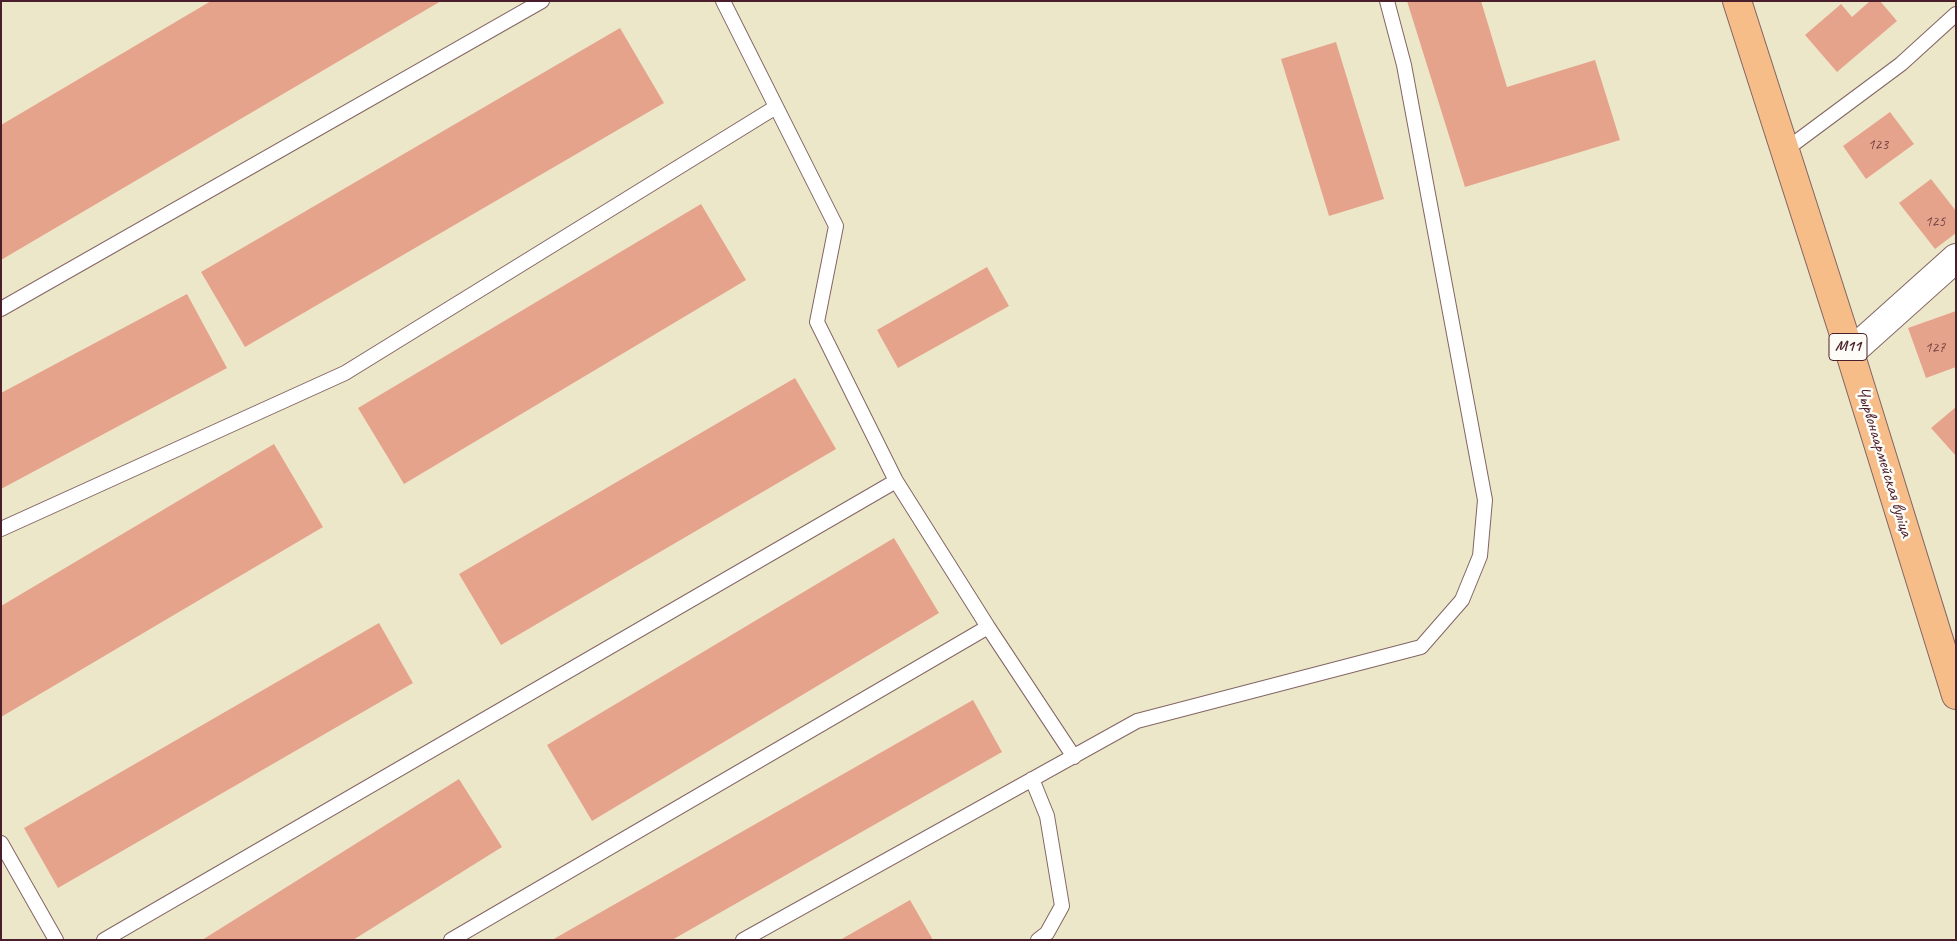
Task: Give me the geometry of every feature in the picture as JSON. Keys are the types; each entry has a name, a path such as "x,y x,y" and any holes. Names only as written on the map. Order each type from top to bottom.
{"highway":[{"name":"Чырвонаармейская вуліца","path":"1737,1 1850,353 1956,695"}],"street":[{"path":"1850,353 1956,258"}],"lane":[{"path":"1,309 542,1"},
{"path":"723,1 836,226 817,322 896,481 988,627 1074,756"},
{"path":"743,940 1137,720 1421,647 1462,600 1480,556 1485,500 1404,65 1387,1"},
{"path":"1784,151 1900,64 1956,14"},
{"path":"1,528 345,373 776,107"},
{"path":"104,940 896,481"},
{"path":"451,940 988,627"},
{"path":"1032,779 1047,816 1062,906 1047,933 1038,940"},
{"path":"1,844 56,940"}],"building":[{"path":"211,1 441,1 1,260 1,125"},
{"path":"1407,1 1481,1 1507,87 1595,60 1620,140 1465,187"},
{"path":"1870,1 1880,1 1897,21 1837,72 1805,35 1841,4 1852,17"},
{"path":"620,28 664,103 245,347 201,272"},
{"path":"1336,42 1384,199 1329,216 1281,59"},
{"path":"1890,112 1914,144 1866,179 1843,146"},
{"path":"1931,179 1956,211 1956,233 1935,249 1899,203"},
{"path":"701,204 746,280 404,484 358,408"},
{"path":"987,267 1009,306 898,368 877,330"},
{"path":"187,294 227,368 1,489 1,393"},
{"path":"1956,311 1956,367 1926,378 1908,328"},
{"path":"795,378 836,449 501,645 459,574"},
{"path":"1956,407 1956,456 1931,428"},
{"path":"274,444 323,527 1,717 1,606"},
{"path":"894,538 939,613 592,821 547,745"},
{"path":"379,623 413,683 58,888 24,828"},
{"path":"973,700 1002,752 672,940 552,940"},
{"path":"459,779 502,847 353,940 202,940"},
{"path":"910,900 933,940 840,940"}]}
